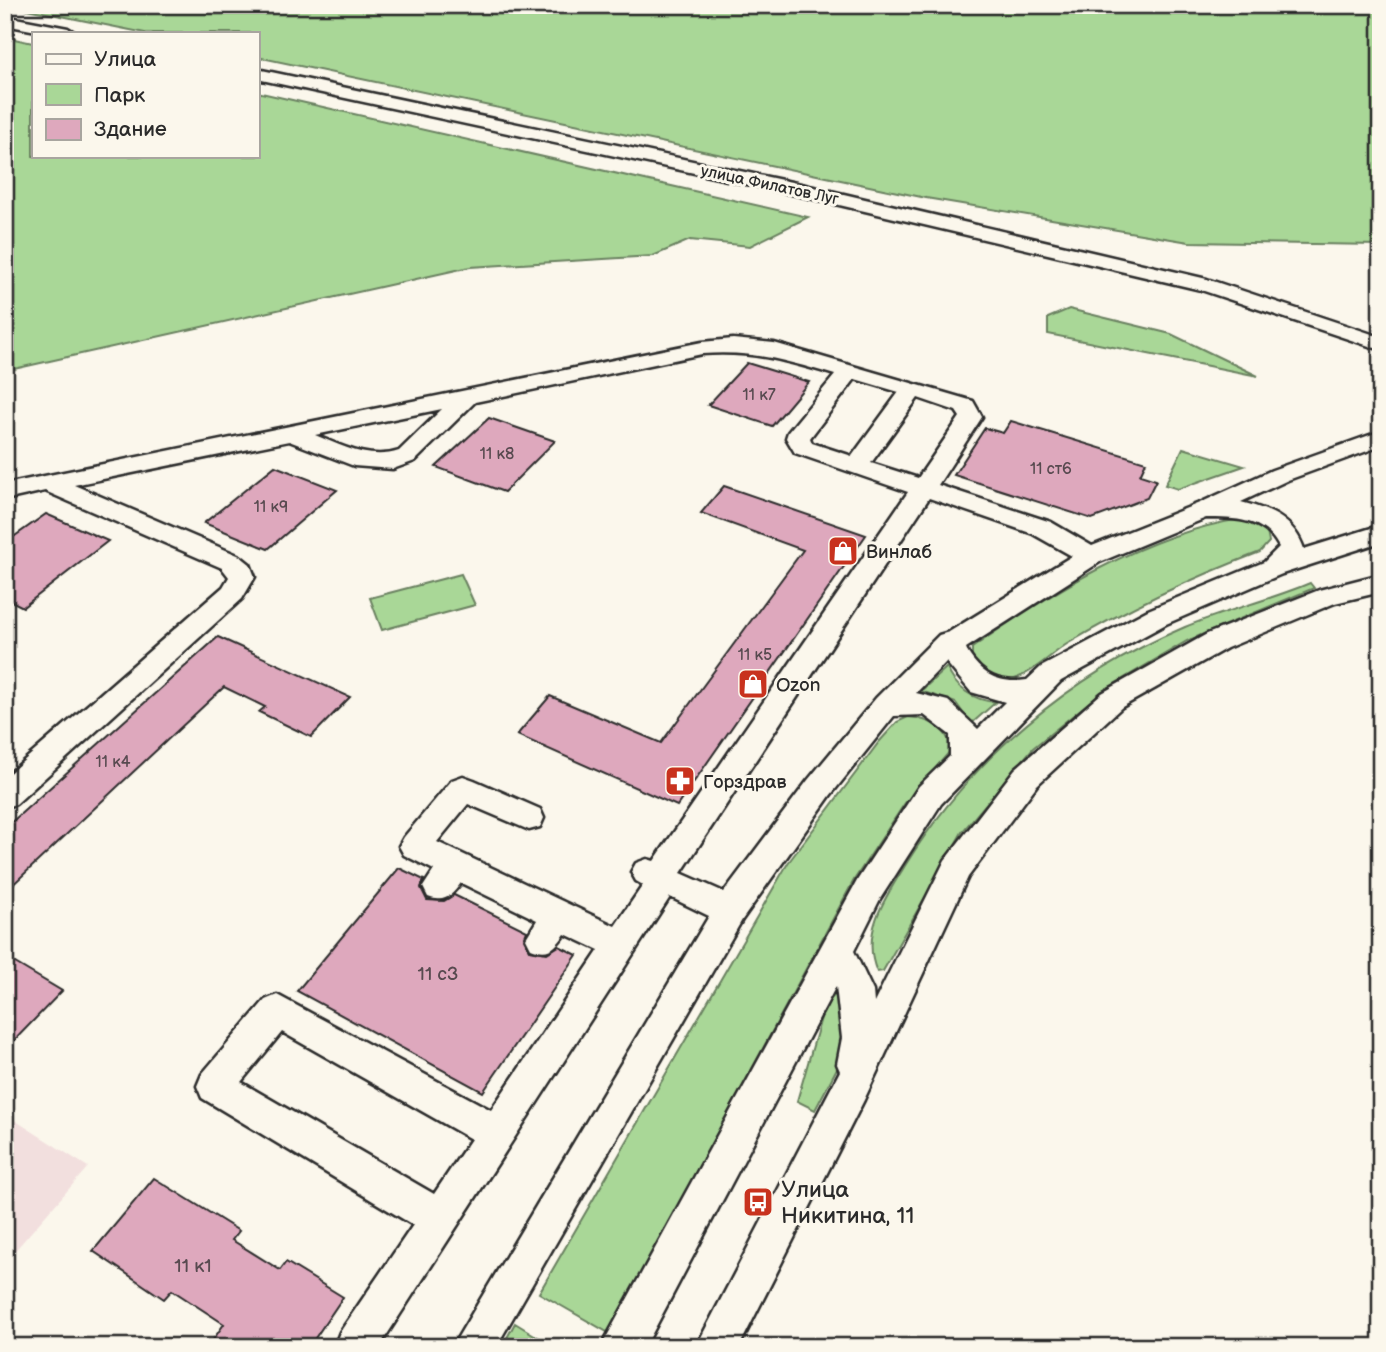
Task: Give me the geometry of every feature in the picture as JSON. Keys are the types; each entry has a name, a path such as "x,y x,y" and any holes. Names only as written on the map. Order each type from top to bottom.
{"street":[{"path":"5,20 63,32"},
{"name":"улица Филатов Луг","path":"259,74 801,190 1207,285 1279,307 1381,344"},
{"name":"улица Филатов Луг","path":"1279,307 1341,338 1381,364"},
{"path":"5,492 719,346 766,348 958,402 969,409 971,417 955,457 923,488 656,876 621,945 355,1347"},
{"path":"849,372 798,438 801,446 856,467 1042,527 1091,556"},
{"path":"856,467 913,389"},
{"path":"288,432 371,463 396,462 407,456 469,395"},
{"path":"473,1347 730,910 818,788 886,705 949,642 1091,556 1280,475 1381,438"},
{"path":"1346,452 1381,451"},
{"path":"5,509 43,484"},
{"path":"5,795 233,593 242,577 241,570 231,562 43,484"},
{"path":"1203,510 1241,510 1261,516 1282,529 1292,548 1273,568"},
{"path":"622,1347 869,889 930,795 1051,674 1157,617 1273,568 1381,533"},
{"path":"717,1347 851,1088 956,869 1026,777 1112,700 1217,641 1328,596 1381,583"},
{"path":"949,642 961,670 981,686 1013,694 1034,690"},
{"path":"886,705 915,702 943,709 964,732 965,760"},
{"path":"529,818 463,788 415,846 447,876 551,927 621,945"},
{"path":"656,876 730,910"},
{"path":"837,950 856,991 860,1038 851,1088"},
{"path":"440,1219 215,1086 278,1011 497,1133"}],"shaded area":[{"path":"5,1114 88,1167 5,1262"}],"green space":[{"path":"7,5 1381,5 1381,245 1189,242 926,198 259,57 259,32 140,32"},
{"path":"5,37 32,43 32,158 259,158 259,92 808,217 750,246 690,240 653,256 470,267 5,371"},
{"path":"1069,309 1171,334 1258,376 1048,334 1048,318"},
{"path":"1183,448 1244,466 1178,489 1165,485"},
{"path":"1240,519 1267,532 1269,542 1260,552 1137,605 1067,644 1030,671 1014,679 993,676 972,659 972,648 1034,606 1099,568 1168,538"},
{"path":"461,574 475,605 382,630 370,598"},
{"path":"1310,583 1314,588 1187,641 1104,690 1033,748 962,832 883,971 877,972 873,957 873,929 884,902 906,864 961,789 1027,724 1063,696 1142,647 1185,627"},
{"path":"947,667 955,681 966,692 980,699 996,702 971,724 956,703 921,691"},
{"path":"908,717 936,726 946,735 952,749 905,803 854,880 609,1333 539,1293 788,863 879,742 897,722"},
{"path":"835,995 841,998 844,1055 815,1110 797,1101 825,1004"},
{"path":"515,1323 554,1347 502,1347"}],"building":[{"path":"747,363 809,382 772,426 708,405"},
{"path":"489,418 555,441 504,492 436,467"},
{"path":"1011,421 1146,462 1140,475 1156,480 1147,498 1092,519 954,475 985,428 1003,433"},
{"path":"275,466 337,490 268,549 204,523"},
{"path":"724,486 866,535 677,806 517,735 550,696 661,743 803,550 701,513"},
{"path":"46,514 108,541 23,607 5,598 5,543"},
{"path":"218,637 350,697 311,737 259,712 265,707 224,687 5,892 5,828"},
{"path":"399,868 424,880 421,888 427,900 444,901 454,895 527,931 524,939 530,950 547,953 559,946 577,955 483,1092 297,991"},
{"path":"5,957 62,991 5,1050"},
{"path":"154,1178 239,1231 232,1240 280,1270 286,1262 343,1297 309,1347 208,1347 224,1324 172,1290 164,1299 93,1251"}],"place":[{"name":"Винлаб","path":"843,551"},
{"name":"Ozon","path":"753,684"},
{"name":"Горздрав","path":"680,781"},
{"name":"Улица Никитина, 11","path":"758,1202"}]}
